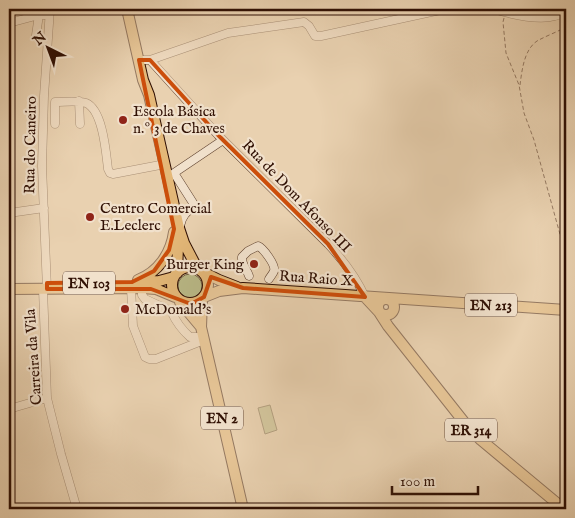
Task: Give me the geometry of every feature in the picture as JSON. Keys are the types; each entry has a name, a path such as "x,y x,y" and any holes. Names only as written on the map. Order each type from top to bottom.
{"main road":[{"name":"EN 2","path":"127,9 143,80 144,96 177,228 184,244 200,270 206,276 208,287 203,299 203,335 243,509"},
{"name":"EN 2","path":"143,80 149,95 177,228 178,246 172,287 203,335"},
{"path":"135,286 160,264 169,250 177,228"},
{"path":"175,275 186,267 200,270"},
{"name":"Rua Raio X","path":"200,270 219,280 243,288"},
{"name":"EN 103","path":"135,286 160,281 175,275"},
{"name":"EN 103","path":"9,283 45,287"},
{"name":"EN 103","path":"9,289 135,286 156,289 178,299"},
{"name":"Rua Raio X","path":"203,299 219,291 243,288 388,299"},
{"path":"365,296 379,312 386,315 416,300"},
{"path":"178,299 191,304 203,299"},
{"path":"379,312 379,302 384,299 393,302 394,308 391,318 395,334"},
{"name":"EN 213","path":"388,299 566,310"},
{"name":"ER 314","path":"379,312 468,427 564,509"}],"street":[{"path":"139,60 150,60 228,33 304,22 315,36 321,36 445,9"},
{"path":"493,9 538,17 554,16 566,12"},
{"path":"9,23 49,12"},
{"name":"Rua do Caneiro","path":"45,287 42,166 49,12"},
{"path":"36,35 39,15"},
{"name":"Rua de Dom Afonso III","path":"150,60 223,140 337,254 360,285 365,296"},
{"path":"79,101 80,124"},
{"path":"55,124 55,102 79,101 88,104 94,109 104,137 110,173 160,165"},
{"path":"177,228 182,217 194,206 174,173 223,140"},
{"path":"9,213 44,208"},
{"path":"249,276 241,259 243,254 258,246 262,248 274,267 274,273 269,279"},
{"path":"135,286 145,299 171,311 183,331 190,337 203,335"},
{"path":"135,286 133,326 144,357 156,359 203,335"},
{"name":"Carreira da Vila","path":"45,287 47,398 77,509"},
{"path":"9,409 47,398"}],"path":[{"path":"505,12 503,22 506,53 519,85 524,112 566,256"},
{"path":"519,85 522,68 532,45 566,27"}],"highlighted area":[{"path":"139,60 150,60 218,135 328,244 365,297 243,288 211,277 204,297 191,304 151,289 47,289 47,283 132,282 154,271 169,250 174,229"}],"green space":[{"path":"190,274 199,277 202,286 199,295 190,298 181,295 178,286 181,277"},
{"path":"270,405 277,430 265,434 258,408"}],"place":[{"name":"Escola Básica n.º 3 de Chaves","path":"123,120"},
{"name":"Centro Comercial E.Leclerc","path":"90,217"},
{"name":"Burger King","path":"254,264"},
{"name":"McDonald's","path":"125,309"}]}
